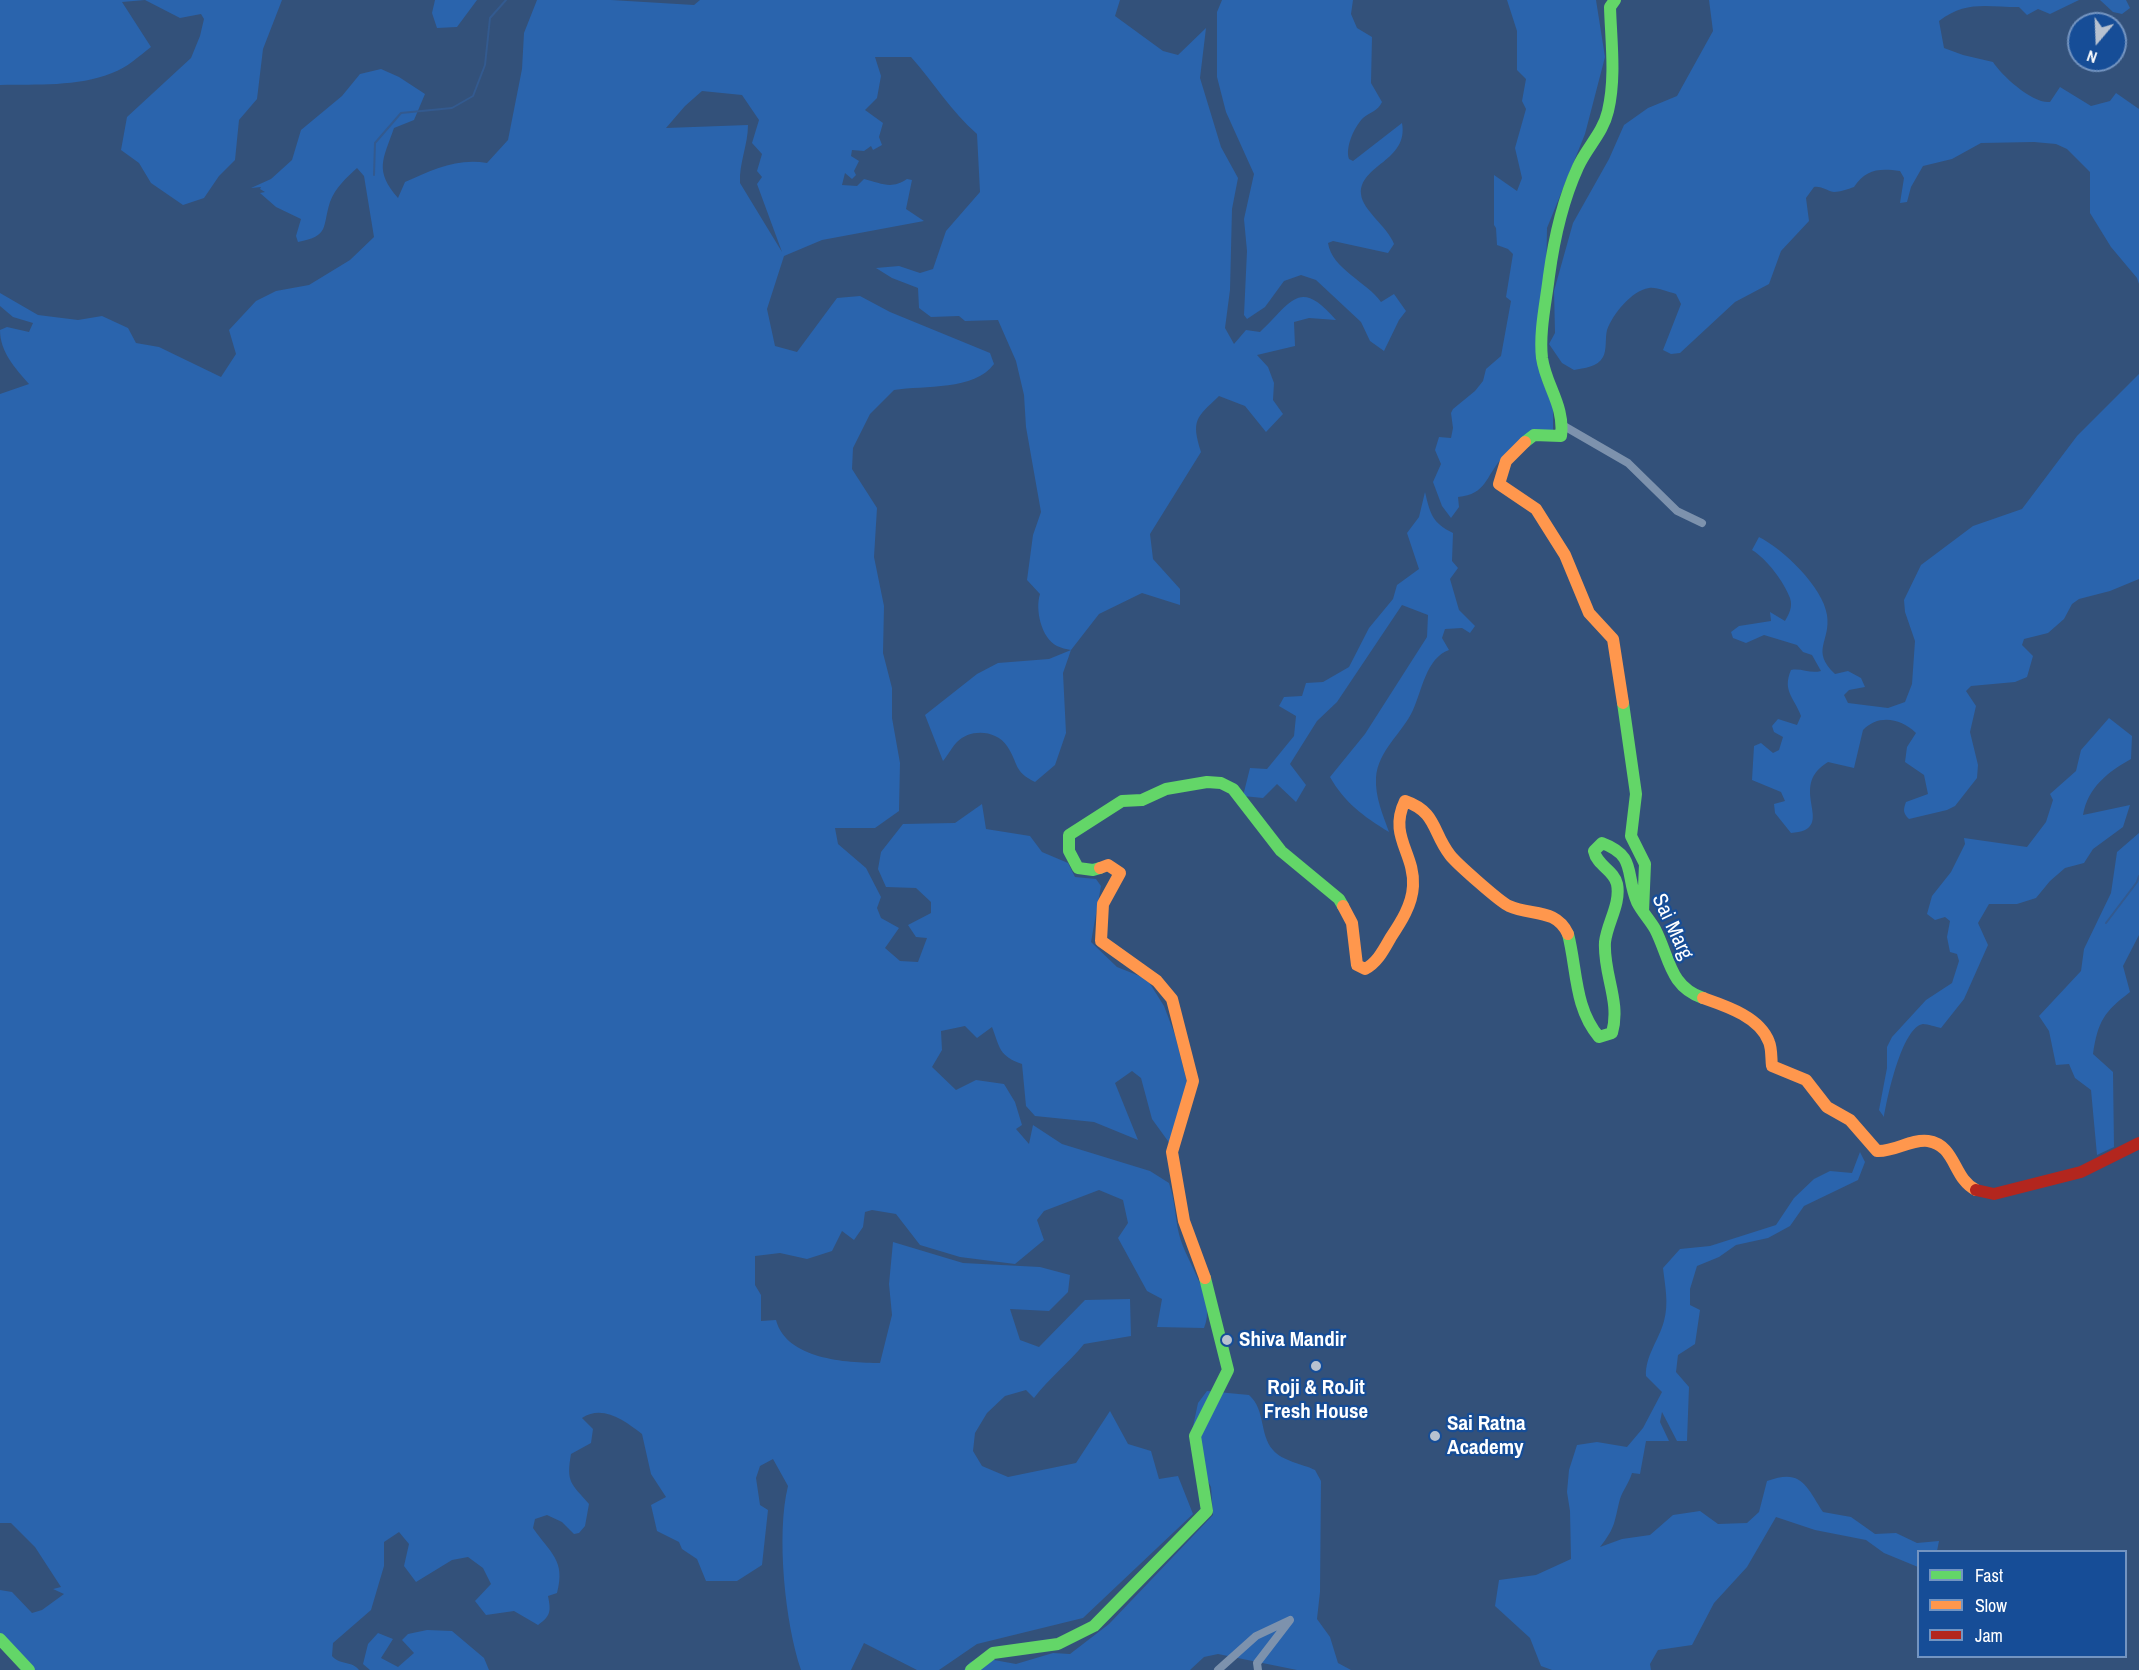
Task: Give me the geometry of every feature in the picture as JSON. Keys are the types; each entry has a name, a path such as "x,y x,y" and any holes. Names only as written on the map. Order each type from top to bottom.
{"street":[{"path":"1615,0 1610,7 1611,91 1604,125 1578,166 1561,214 1551,253 1549,294 1541,348 1548,382 1561,407 1564,426 1561,436 1534,435 1509,454 1500,472 1499,484 1536,509 1542,517 1565,555 1589,613 1613,639 1636,794 1631,836 1645,864 1643,913"},
{"path":"1564,426 1628,463 1677,511 1702,523"},
{"name":"Sai Marg","path":"971,1670 993,1653 1058,1644 1094,1626 1207,1511 1195,1436 1228,1370 1210,1290 1184,1221 1172,1152 1193,1081 1172,999 1157,981 1101,941 1101,915 1105,892 1120,873 1108,866 1094,870 1078,868 1069,851 1069,835 1094,822 1122,801 1142,800 1166,789 1207,782 1221,783 1233,789 1281,851 1339,899 1352,923 1357,965 1365,969 1378,958 1407,912 1413,878 1396,823 1397,813 1405,801 1417,805 1428,813 1450,855 1508,906 1550,915 1564,925 1571,943 1576,987 1592,1029 1599,1037 1610,1035 1616,1023 1616,997 1605,947 1617,888 1614,875 1595,858 1594,852 1598,845 1612,845 1624,855 1630,867 1636,901 1659,937 1677,982 1695,995 1733,1008 1762,1030 1769,1039 1772,1066 1806,1080 1827,1107 1850,1120 1877,1151 1888,1151 1917,1140 1933,1142 1947,1152 1969,1188 1982,1194 1994,1194 2081,1172 2139,1143"},
{"path":"1218,1670 1234,1659 1256,1636 1290,1620 1257,1663 1258,1670"},
{"path":"0,1639 29,1670"}],"shaded area":[{"path":"0,0 145,0 122,2 151,47 123,68 85,81 0,85"},
{"path":"145,0 282,0 263,49 257,99 239,120 235,160 219,176 204,198 183,205 151,183 139,163 121,150 127,117 191,58 204,19 201,14 180,18"},
{"path":"435,0 477,0 457,27 437,28 432,13"},
{"path":"537,0 611,0 694,5 700,0 1120,0 1115,16 1163,51 1178,55 1206,28 1200,78 1221,147 1238,178 1232,209 1230,290 1225,328 1234,344 1246,330 1260,332 1288,304 1304,297 1323,307 1336,320 1309,318 1294,322 1295,346 1257,355 1268,367 1274,383 1273,400 1283,414 1266,432 1245,406 1219,396 1198,420 1196,433 1201,452 1150,534 1153,559 1180,589 1180,605 1142,593 1099,614 1071,650 1051,642 1043,630 1038,607 1040,594 1027,580 1033,535 1041,512 1026,427 1024,395 1016,361 998,320 965,321 959,316 931,317 919,308 918,288 892,278 876,268 899,266 920,273 933,269 946,231 980,192 977,134 911,57 875,57 881,76 877,98 865,110 883,123 879,137 882,145 873,150 871,146 864,151 852,150 851,156 859,161 854,171 856,175 852,179 845,173 842,185 857,186 864,179 891,185 907,179 912,180 906,209 924,221 822,240 784,256 767,309 775,346 797,352 837,298 860,296 890,312 990,353 994,364 974,379 948,385 894,390 870,414 853,448 852,469 877,508 874,557 884,606 883,653 892,688 892,718 900,763 899,811 875,828 835,828 838,844 866,868 881,897 877,908 881,918 899,928 885,948 900,961 918,962 927,938 916,937 908,925 931,913 931,902 916,888 886,887 878,869 881,852 903,824 955,823 982,804 986,829 1030,836 1042,852 1068,863 1075,877 1096,879 1101,886 1091,942 1117,967 1147,979 1164,1006 1175,1035 1190,1094 1173,1148 1152,1119 1141,1078 1132,1071 1115,1083 1138,1140 1094,1122 1035,1116 1026,1106 1022,1064 1009,1058 1001,1050 992,1027 977,1038 965,1026 941,1031 942,1050 932,1067 956,1090 976,1080 1004,1084 1015,1102 1022,1125 1016,1129 1029,1144 1033,1125 1062,1144 1150,1171 1169,1183 1179,1234 1207,1305 1204,1328 1157,1327 1162,1299 1147,1291 1118,1238 1128,1223 1123,1200 1099,1190 1044,1211 1037,1220 1044,1240 1015,1264 960,1257 920,1245 896,1214 872,1210 865,1212 863,1227 854,1240 842,1231 832,1251 807,1259 780,1253 755,1256 755,1285 761,1295 761,1321 776,1320 782,1333 804,1351 851,1362 880,1363 892,1315 889,1284 893,1242 963,1263 1040,1267 1070,1275 1068,1292 1049,1311 1010,1309 1020,1340 1039,1347 1085,1300 1130,1299 1131,1336 1084,1344 1034,1398 1026,1390 1005,1396 987,1413 975,1433 973,1451 982,1466 1008,1477 1076,1463 1110,1411 1128,1444 1151,1451 1159,1479 1178,1476 1193,1514 1083,1618 977,1644 939,1670 917,1670 864,1643 851,1670 801,1670 795,1651 784,1578 783,1528 788,1486 773,1459 760,1466 756,1478 760,1505 768,1510 762,1565 737,1581 706,1581 697,1559 682,1549 679,1542 657,1531 651,1505 666,1497 651,1474 642,1434 614,1416 606,1413 590,1414 582,1418 593,1429 591,1443 571,1454 569,1471 571,1482 589,1504 585,1526 579,1533 574,1534 562,1522 547,1515 535,1519 533,1528 555,1558 559,1572 557,1593 548,1596 549,1613 538,1625 514,1611 486,1615 475,1601 491,1584 483,1568 468,1557 452,1560 416,1582 404,1566 409,1544 399,1532 384,1542 384,1566 371,1610 333,1643 332,1656 359,1670 24,1670 0,1646 0,1590 12,1592 32,1613 42,1610 64,1594 53,1589 61,1587 35,1547 11,1523 0,1523 0,394 29,384 5,353 0,330 7,327 29,332 33,323 13,317 0,306 0,293 38,315 78,320 102,316 128,328 136,343 159,347 221,377 236,354 229,330 256,301 276,291 309,285 350,260 374,237 364,176 357,168 335,192 320,233 308,240 298,242 296,236 301,219 276,207 260,193 265,192 260,189 261,187 251,188 271,179 292,160 301,130 342,96 360,74 381,69 399,77 425,94 414,120 394,128 384,157 383,172 390,188 398,198 405,182 435,169 465,162 487,163 508,140 522,69 524,33","holes":["702,91 742,95 759,120 752,143 762,154 757,171 762,177 757,184 782,252 740,183 748,125 666,128"]},
{"path":"1222,0 1353,0 1351,14 1357,28 1372,37 1371,83 1382,102 1356,127 1349,144 1348,154 1349,159 1353,161 1402,123 1402,136 1398,146 1392,155 1368,176 1362,184 1361,194 1362,200 1394,244 1388,253 1333,241 1328,243 1331,252 1343,268 1381,302 1394,294 1406,311 1384,351 1370,341 1361,322 1316,280 1301,275 1284,281 1265,307 1247,319 1244,315 1247,251 1244,219 1254,174 1226,112 1217,77 1217,12"},
{"path":"1507,0 1596,0 1605,57 1585,134 1547,228 1546,286 1537,341 1542,381 1553,404 1553,430 1534,430 1513,447 1496,465 1480,488 1468,495 1458,497 1459,507 1451,518 1442,506 1433,482 1441,464 1435,450 1439,437 1451,438 1453,409 1475,391 1483,381 1486,369 1501,356 1511,301 1506,297 1513,254 1508,249 1497,245 1494,225 1494,175 1517,191 1522,178 1515,148 1526,109 1522,101 1526,79 1517,70 1517,31"},
{"path":"1709,0 2079,0 2050,14 2038,9 2027,15 2019,7 1977,6 1958,10 1939,21 1944,48 1993,62 2018,88 2035,99 2050,102 2060,87 2091,106 2110,101 2116,93 2139,109 2139,284 2137,278 2111,247 2090,213 2090,172 2067,149 2056,144 2034,142 1981,143 1952,159 1923,166 1911,187 1907,202 1900,203 1904,178 1900,171 1886,170 1868,173 1854,187 1839,192 1814,187 1806,198 1809,221 1781,251 1769,284 1735,302 1680,353 1671,354 1663,350 1681,304 1676,294 1649,288 1629,298 1614,317 1607,330 1604,354 1598,363 1574,370 1562,363 1549,344 1555,333 1554,291 1573,223 1609,159 1624,125 1648,108 1677,96 1713,31"},
{"path":"2100,0 2126,0 2130,8 2125,12 2113,12"},
{"path":"2139,374 2139,579 2110,591 2079,599 2072,604 2064,619 2048,633 2024,639 2022,645 2033,656 2027,677 2015,682 1971,686 1966,691 1976,706 1970,732 1978,765 1977,778 1955,806 1909,819 1907,817 1904,811 1906,802 1928,794 1924,775 1905,762 1907,747 1916,733 1897,721 1882,720 1863,730 1854,768 1828,762 1817,771 1810,791 1813,818 1811,825 1803,831 1791,833 1775,813 1774,804 1785,801 1781,792 1752,780 1754,746 1761,743 1773,753 1779,750 1783,737 1774,732 1772,726 1778,719 1797,725 1801,716 1788,689 1791,670 1821,671 1812,655 1803,652 1797,645 1764,635 1746,643 1733,638 1731,632 1739,626 1771,621 1770,612 1785,621 1790,610 1790,598 1784,585 1769,565 1752,550 1759,537 1779,550 1801,570 1824,604 1827,624 1823,646 1824,658 1835,674 1848,671 1861,678 1865,687 1849,690 1844,695 1848,703 1888,708 1905,702 1912,684 1915,641 1905,612 1904,600 1921,565 1973,526 2022,509 2077,436"},
{"path":"1425,492 1433,517 1440,525 1453,533 1452,561 1458,568 1450,579 1459,610 1475,626 1470,633 1462,628 1445,629 1442,638 1449,650 1441,654 1430,667 1413,710 1381,759 1376,778 1377,792 1389,832 1355,808 1330,777 1365,734 1427,637 1428,615 1402,605 1337,702 1317,721 1290,764 1306,785 1296,802 1277,784 1263,798 1243,796 1250,768 1267,769 1294,736 1296,716 1279,706 1284,697 1302,696 1306,683 1323,682 1349,667 1369,628 1393,599 1397,585 1419,569 1407,533 1419,517"},
{"path":"1071,650 1063,673 1066,733 1055,765 1035,782 1020,771 1003,741 983,733 962,737 943,761 925,715 977,674 998,663 1049,659"},
{"path":"2109,718 2132,736 2131,759 2114,769 2094,788 2083,815 2130,805 2123,827 2093,849 2084,863 2065,868 2036,898 2017,904 1989,904 1978,923 1988,945 1964,999 1941,1028 1923,1024 1915,1028 1908,1037 1897,1064 1884,1117 1879,1110 1887,1068 1887,1047 1892,1037 1926,1000 1952,983 1959,961 1957,954 1950,952 1947,937 1950,921 1945,917 1935,920 1927,914 1932,896 1951,872 1965,844 1964,838 2027,847 2046,822 2053,800 2050,794 2076,771 2081,750"},
{"path":"2139,833 2139,935 2123,966 2130,992 2114,1005 2104,1018 2097,1033 2093,1054 2113,1072 2114,1147 2097,1155 2091,1090 2075,1078 2069,1064 2056,1065 2049,1031 2039,1016 2081,971 2084,949 2111,893 2117,852"},
{"path":"1860,1152 1865,1162 1858,1180 1804,1206 1790,1226 1768,1238 1736,1245 1719,1257 1697,1266 1690,1289 1690,1305 1700,1310 1695,1344 1678,1355 1676,1372 1689,1387 1687,1441 1677,1441 1662,1412 1660,1422 1669,1441 1646,1441 1640,1474 1632,1473 1620,1499 1612,1529 1600,1547 1622,1539 1650,1535 1673,1515 1700,1511 1718,1524 1747,1523 1759,1512 1767,1481 1788,1477 1796,1478 1807,1487 1823,1512 1851,1517 1875,1534 1896,1533 1917,1543 1939,1541 1937,1550 1917,1550 1917,1567 1884,1553 1866,1540 1815,1530 1776,1517 1747,1567 1714,1603 1692,1645 1658,1650 1650,1664 1651,1670 1552,1670 1541,1666 1530,1638 1495,1606 1499,1580 1536,1575 1571,1559 1570,1511 1567,1492 1569,1470 1577,1445 1597,1442 1627,1447 1643,1428 1662,1392 1646,1376 1646,1369 1665,1314 1666,1294 1663,1268 1680,1249 1710,1246 1776,1225 1794,1198 1814,1179 1830,1171 1852,1173"},
{"path":"1207,1391 1249,1395 1258,1408 1266,1437 1273,1450 1287,1460 1315,1470 1321,1481 1320,1592 1317,1619 1330,1637 1338,1663 1351,1670 1297,1670 1218,1654 1204,1657 1190,1670 964,1670 970,1662 983,1658 1016,1664 1053,1653 1070,1654 1109,1624 1213,1515 1211,1487 1195,1457 1191,1436 1198,1403"},
{"path":"427,1630 452,1631 484,1658 489,1670 370,1670 363,1664 368,1644 378,1633 393,1639 381,1658 398,1667 414,1653 402,1640 408,1634"}],"waterway":[{"path":"374,175 375,143 401,113 452,108 473,96 485,65 490,18 506,0"},
{"path":"2106,923 2137,882 2139,876"}],"traffic: fast":[{"path":"1525,442 1534,435 1561,436 1558,406 1542,358 1543,317 1553,248 1563,207 1578,167 1606,119 1608,111 1612,72 1610,7 1615,0"},
{"path":"1623,703 1636,794 1631,836 1645,864 1643,912"},
{"path":"1100,868 1093,870 1078,868 1069,851 1069,835 1122,801 1142,800 1166,789 1207,782 1221,783 1233,789 1281,851 1339,899 1343,906"},
{"path":"1568,934 1577,987 1585,1013 1599,1037 1612,1033 1614,1010 1605,942 1618,891 1613,875 1598,861 1594,851 1602,843 1613,848 1625,860 1637,902 1655,929 1677,979 1692,993 1703,998"},
{"path":"971,1670 993,1653 1058,1644 1094,1626 1207,1511 1195,1436 1228,1370 1205,1278"},
{"path":"0,1639 29,1670"}],"traffic: slow":[{"path":"1525,442 1506,461 1499,484 1536,509 1565,555 1589,613 1613,639 1623,703"},
{"path":"1343,906 1352,923 1357,965 1365,969 1374,963 1383,951 1411,900 1413,874 1399,824 1405,801 1429,817 1450,855 1497,897 1517,909 1550,916 1557,920 1568,934"},
{"path":"1100,868 1108,865 1120,873 1103,904 1101,941 1157,981 1172,999 1193,1081 1172,1152 1184,1221 1205,1278"},
{"path":"1703,998 1741,1014 1758,1026 1765,1033 1770,1045 1772,1066 1806,1080 1827,1107 1850,1120 1877,1151 1890,1150 1921,1141 1937,1144 1949,1155 1968,1185 1976,1190"}],"traffic: jam":[{"path":"1976,1190 1994,1194 2081,1172 2139,1143"}],"place":[{"name":"Shiva Mandir","path":"1227,1340"},
{"name":"Roji & RoJit Fresh House","path":"1316,1366"},
{"name":"Sai Ratna Academy","path":"1435,1436"}]}
